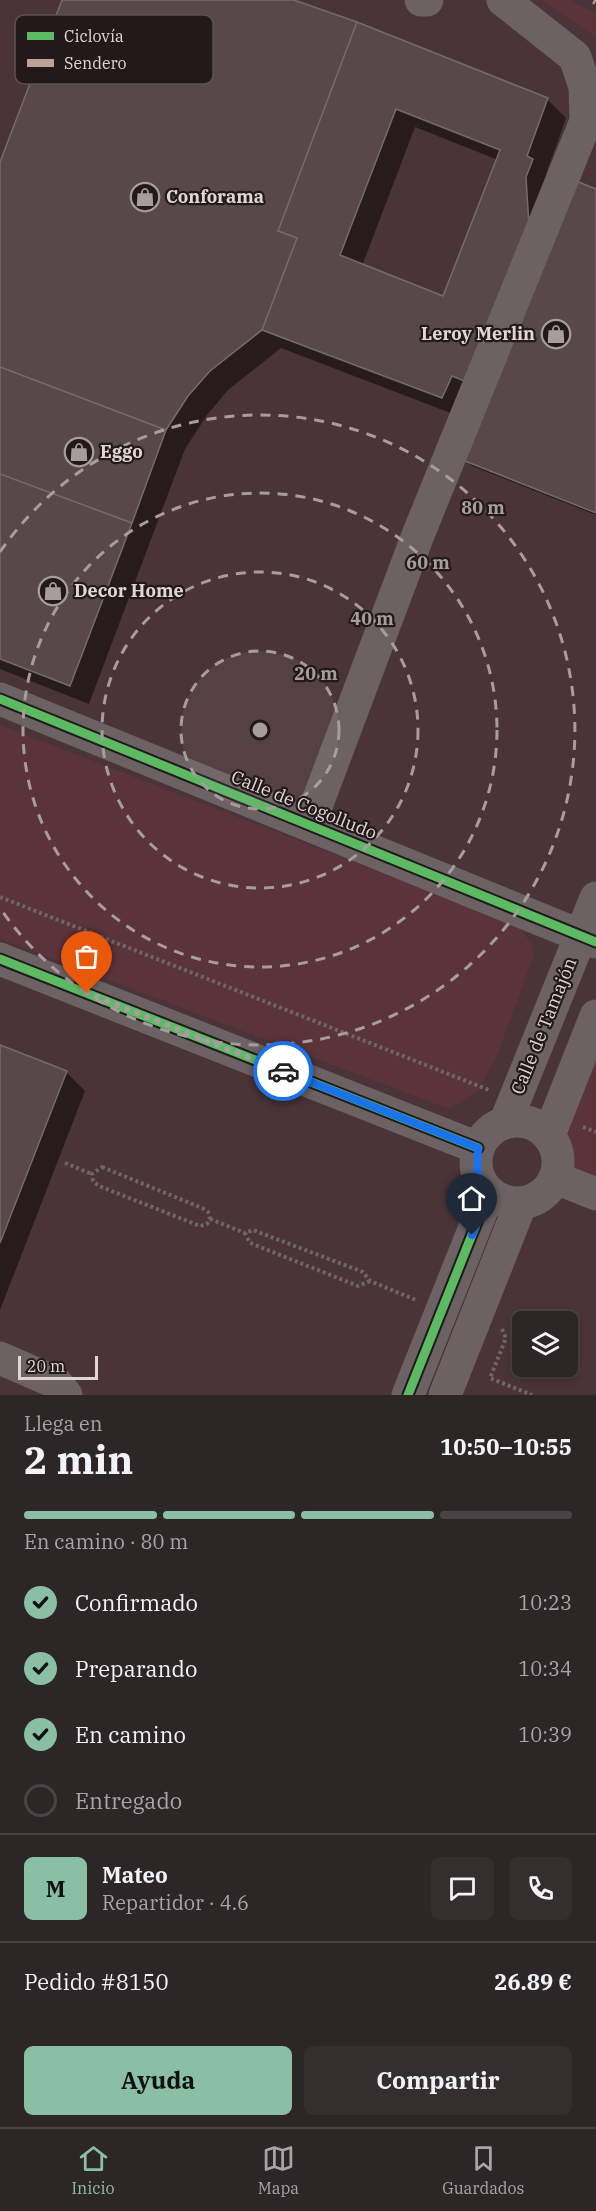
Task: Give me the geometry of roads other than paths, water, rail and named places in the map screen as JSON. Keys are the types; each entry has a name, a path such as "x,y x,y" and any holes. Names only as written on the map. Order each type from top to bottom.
{"street":[{"path":"421,0 427,0"},
{"path":"309,825 418,535 586,121 585,87 575,57 503,0"},
{"name":"Calle de Cogolludo","path":"0,699 588,939"},
{"name":"Calle de Tamajón","path":"510,1111 588,939 596,898"},
{"path":"0,959 478,1148"},
{"path":"553,1126 529,1122 510,1111 484,1136 478,1148 477,1172 489,1192 499,1199 521,1203 542,1196 556,1178 558,1156 553,1126 596,1016"},
{"path":"556,1178 596,1194"},
{"path":"408,1395 489,1192"},
{"path":"445,1395 521,1203"},
{"path":"0,1358 55,1382 66,1395"}],"place":[{"name":"Conforama","path":"145,197"},
{"name":"Leroy Merlin","path":"556,334"},
{"name":"Eggo","path":"79,452"},
{"name":"Decor Home","path":"53,591"}]}
